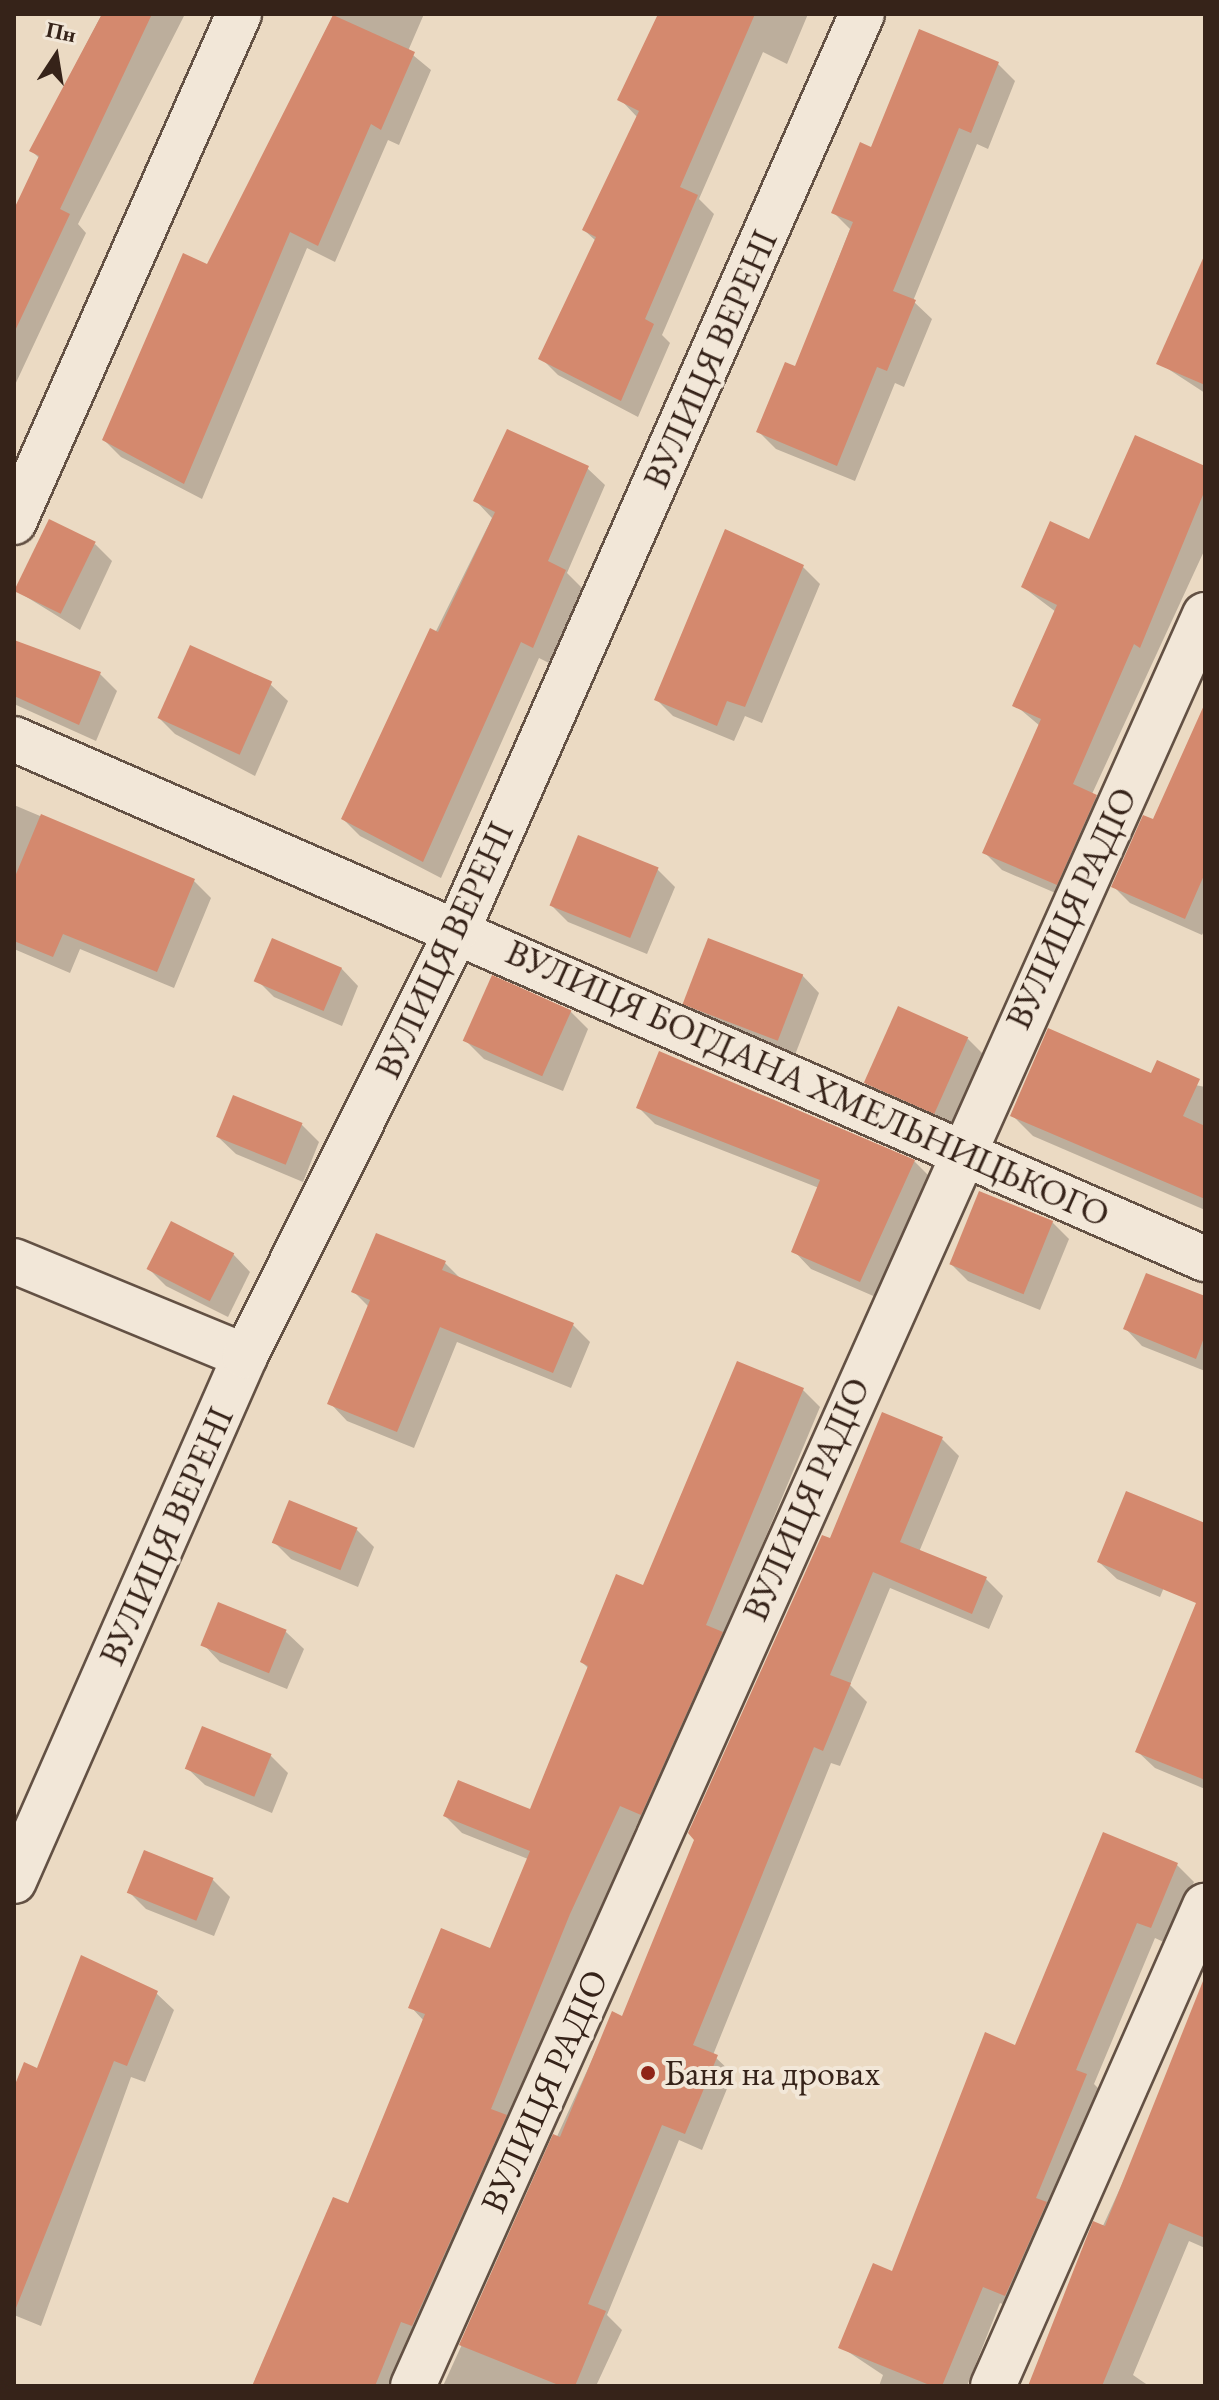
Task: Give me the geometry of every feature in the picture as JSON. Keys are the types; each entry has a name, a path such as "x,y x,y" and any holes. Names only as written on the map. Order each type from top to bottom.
{"street":[{"path":"14,522 239,14"},
{"name":"ВУЛИЦЯ ВЕРЕНІ","path":"14,1881 245,1356 458,929 862,14"},
{"name":"ВУЛИЦЯ РАДІО","path":"413,2386 960,1150 1205,615"},
{"name":"ВУЛИЦЯ БОГДАНА ХМЕЛЬНИЦЬКОГО","path":"14,739 458,929 1205,1259"},
{"path":"14,1261 245,1356"},
{"path":"993,2386 1205,1906"}],"building":[{"path":"102,14 152,14 60,209 70,214 14,333 14,209 39,156 29,151"},
{"path":"658,14 755,14 680,187 698,195 645,319 654,324 621,401 538,359 596,237 582,230 639,111 617,100"},
{"path":"333,15 415,52 381,130 371,124 318,246 290,232 184,484 102,440 183,253 207,264"},
{"path":"919,29 999,62 971,133 959,128 893,291 916,300 887,371 877,367 837,466 756,432 785,362 795,366 853,222 831,213 860,142 871,147"},
{"path":"1205,254 1205,385 1156,364"},
{"path":"507,429 589,466 548,561 566,570 533,648 521,642 423,862 341,819 430,628 438,632 495,512 473,501"},
{"path":"1135,435 1205,466 1205,490 1140,648 1134,644 1073,784 1097,795 1057,885 982,853 1041,719 1012,706 1057,605 1021,587 1050,521 1089,539"},
{"path":"49,519 96,542 61,614 14,591"},
{"path":"725,529 804,565 745,707 727,701 717,726 654,700"},
{"path":"14,640 101,672 79,725 14,696"},
{"path":"190,645 272,682 240,755 157,718"},
{"path":"1205,703 1205,873 1185,919 1111,887 1143,815 1153,819"},
{"path":"41,814 195,879 157,972 63,934 53,957 14,941 14,879"},
{"path":"578,835 659,868 630,938 550,905"},
{"path":"272,938 342,968 324,1011 254,981"},
{"path":"708,938 803,975 778,1041 683,1004"},
{"path":"492,975 571,1010 542,1076 463,1041"},
{"path":"898,1006 968,1037 934,1114 864,1083"},
{"path":"1048,1028 1151,1073 1157,1060 1200,1079 1183,1116 1205,1126 1205,1199 1010,1116"},
{"path":"659,1051 915,1160 860,1282 791,1252 820,1180 636,1108"},
{"path":"233,1095 303,1123 286,1165 216,1137"},
{"path":"979,1191 1053,1221 1024,1294 949,1264"},
{"path":"171,1221 234,1253 210,1301 146,1269"},
{"path":"376,1233 446,1261 442,1270 574,1323 553,1373 440,1327 397,1432 327,1404 370,1300 351,1292"},
{"path":"1146,1273 1205,1296 1205,1335 1196,1359 1123,1329"},
{"path":"737,1361 804,1388 706,1625 723,1632 641,1815 620,1806 570,1914 491,2109 507,2115 412,2326 401,2322 375,2386 252,2386 333,2197 348,2203 425,2014 408,2008 441,1928 490,1948 530,1851 443,1816 458,1780 530,1809 588,1666 580,1662 616,1574 643,1585"},
{"path":"882,1412 943,1437 900,1542 987,1577 972,1614 873,1572 830,1675 851,1683 823,1751 814,1747 693,2045 718,2055 685,2134 662,2125 588,2304 606,2311 575,2386 561,2386 459,2345 553,2134 560,2137 612,2011 622,2016 694,1840 688,1833 822,1535 830,1538"},
{"path":"1126,1491 1205,1523 1205,1780 1135,1752 1196,1603 1097,1562"},
{"path":"289,1500 358,1528 340,1570 272,1543"},
{"path":"218,1602 287,1630 269,1673 200,1646"},
{"path":"202,1726 272,1754 254,1797 185,1769"},
{"path":"1103,1832 1178,1863 1151,1928 1137,1923 1076,2070 1087,2074 1036,2198 1047,2202 1005,2296 983,2287 942,2386 932,2386 838,2348 873,2263 892,2271 985,2032 1015,2045"},
{"path":"144,1850 214,1878 196,1921 127,1893"},
{"path":"81,1955 158,1991 127,2066 114,2061 16,2308 14,2087 24,2062 37,2068"},
{"path":"1205,1976 1205,2238 1169,2223 1102,2386 1028,2386 1093,2221 1105,2226"}],"place":[{"name":"Баня на дровах","path":"648,2073"}]}
